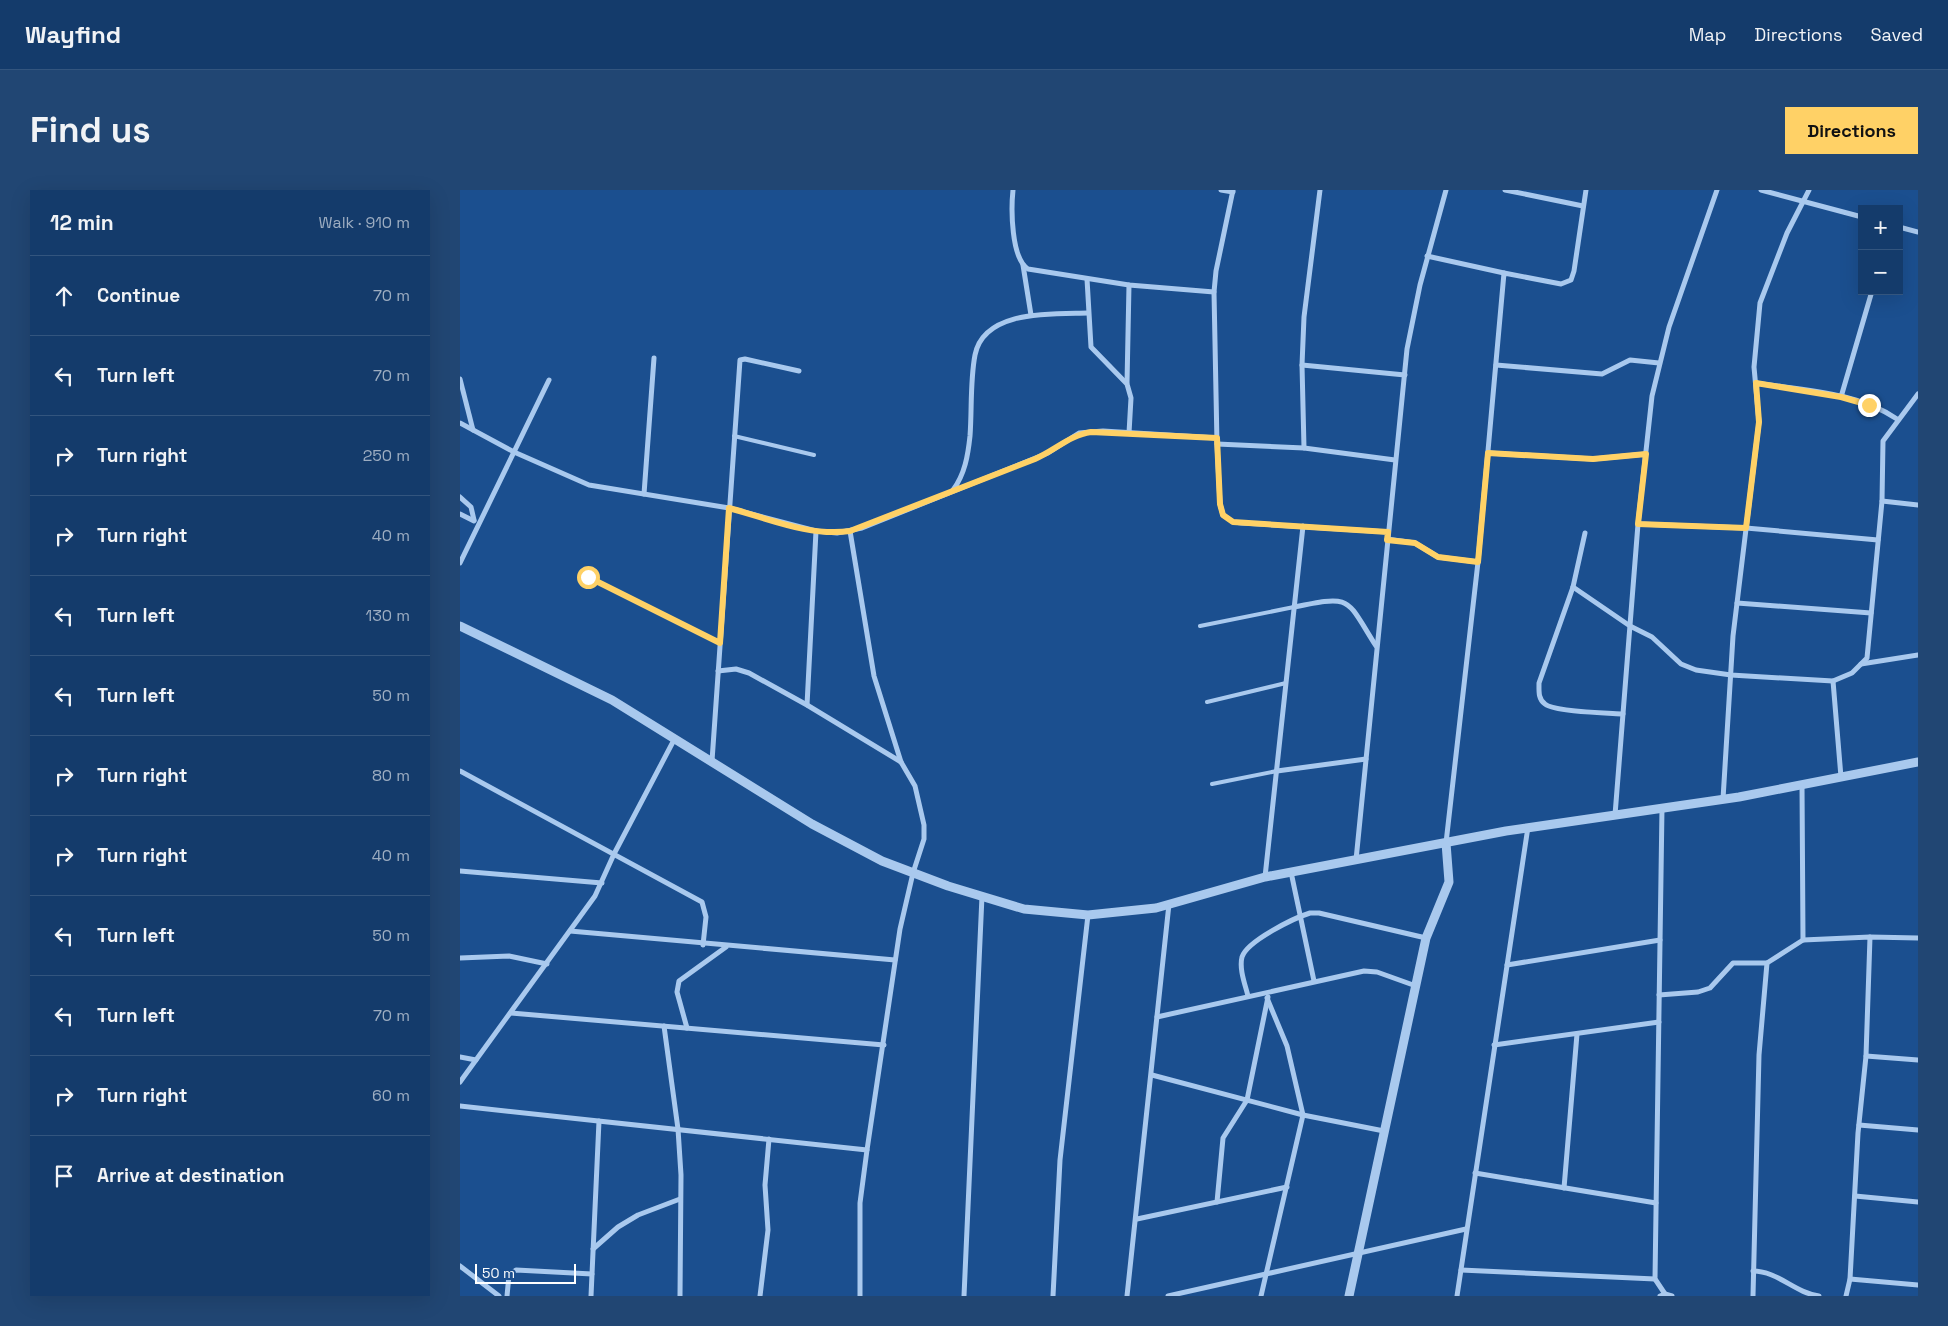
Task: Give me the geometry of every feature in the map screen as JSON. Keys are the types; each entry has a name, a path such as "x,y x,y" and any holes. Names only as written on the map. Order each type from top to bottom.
{"street":[{"path":"1013,190 1013,225 1023,265 1031,315"},
{"path":"1222,190 1233,191 1216,272 1214,292 1217,441 1220,504 1223,515 1227,520 1242,523 1388,532"},
{"path":"1304,448 1302,365 1304,317 1320,190"},
{"path":"1356,860 1404,375 1409,340 1427,256 1446,190"},
{"path":"1505,190 1583,206"},
{"path":"1427,256 1561,284 1571,280 1586,190"},
{"path":"1615,815 1638,524 1652,396 1672,318 1717,190"},
{"path":"1761,190 1858,216"},
{"path":"1723,799 1737,603 1759,422 1754,367 1760,304 1786,233 1809,190"},
{"path":"1903,228 1918,232"},
{"path":"1023,265 1028,269 1129,285 1214,292"},
{"path":"1349,1296 1426,938 1449,882 1446,843 1478,562 1504,273"},
{"path":"1087,279 1091,347 1127,384"},
{"path":"1129,285 1127,384 1131,398 1129,433"},
{"path":"1841,397 1871,295"},
{"path":"952,491 962,475 968,455 975,354 984,336 1008,321 1031,315 1088,313"},
{"path":"644,494 654,358"},
{"path":"712,761 740,360 745,359 799,371"},
{"path":"1496,365 1602,374 1630,360 1659,363"},
{"path":"1302,365 1404,375"},
{"path":"460,379 473,430"},
{"path":"460,563 477,522 549,380"},
{"path":"1756,383 1841,397 1887,412 1898,419"},
{"path":"1573,587 1630,626 1652,637 1681,664 1696,670 1731,675 1833,681 1852,672 1866,658 1882,501 1882,441 1918,394"},
{"path":"460,424 514,452 589,485 729,508 816,531 836,533 850,531 1048,453 1079,433 1103,431 1129,433 1304,448 1395,460"},
{"path":"1488,453 1593,459 1646,454"},
{"path":"460,497 471,507 477,522"},
{"path":"1882,501 1918,505"},
{"path":"460,514 477,522"},
{"path":"1638,524 1746,528 1878,540"},
{"path":"1265,877 1303,526"},
{"path":"807,705 816,531"},
{"path":"850,531 874,676 901,762 915,786 924,825 924,839 913,873 895,960 884,1045 867,1150 860,1203 860,1296"},
{"path":"1585,533 1573,587 1539,682 1539,697 1543,703 1556,709 1623,714"},
{"path":"1387,540 1415,543 1438,557 1478,562"},
{"path":"1294,607 1332,599 1345,602 1352,608 1376,646"},
{"path":"1737,603 1871,613"},
{"path":"460,626 612,700 812,824 882,861 1024,909 1088,915 1156,908 1265,877 1446,843 1528,828 1723,799 1918,762"},
{"path":"1860,664 1918,655"},
{"path":"718,671 742,670 807,705 901,762"},
{"path":"1833,681 1841,777"},
{"path":"460,1082 547,964 602,882 614,854 675,738"},
{"path":"1277,771 1366,760"},
{"path":"460,771 702,902 706,917 703,944"},
{"path":"1802,784 1803,940"},
{"path":"1662,808 1655,1279 1662,1295 1672,1296"},
{"path":"1457,1296 1528,828"},
{"path":"460,872 602,882"},
{"path":"1291,872 1314,981"},
{"path":"964,1296 982,896"},
{"path":"1127,1296 1137,1218 1169,904"},
{"path":"1248,996 1242,971 1242,958 1247,949 1300,916 1319,912 1426,938"},
{"path":"1053,1296 1060,1160 1088,915"},
{"path":"570,931 726,947 895,960"},
{"path":"1842,1296 1846,1296 1850,1279 1859,1125 1866,1056 1870,937"},
{"path":"1659,995 1698,992 1710,988 1733,963 1767,963 1803,940 1870,937 1918,938"},
{"path":"1507,965 1660,940"},
{"path":"688,1028 676,992 679,981 726,947"},
{"path":"460,958 509,956 547,964"},
{"path":"1753,1296 1758,1055 1767,963"},
{"path":"1157,1017 1248,996 1268,995 1314,981 1364,971 1376,972 1416,986"},
{"path":"1217,1202 1223,1138 1247,1100 1268,995"},
{"path":"1261,1296 1303,1115 1287,1046 1268,995"},
{"path":"510,1013 884,1045"},
{"path":"1494,1045 1659,1022"},
{"path":"664,1026 678,1129 680,1296"},
{"path":"1564,1188 1577,1034"},
{"path":"1866,1056 1918,1060"},
{"path":"460,1058 476,1060"},
{"path":"1152,1076 1303,1115 1384,1131"},
{"path":"460,1106 867,1150"},
{"path":"591,1296 599,1121"},
{"path":"1859,1125 1918,1130"},
{"path":"760,1296 768,1230 765,1185 769,1139"},
{"path":"1475,1173 1656,1203"},
{"path":"1137,1218 1287,1187"},
{"path":"1855,1196 1918,1202"},
{"path":"593,1249 618,1226 638,1215 680,1199"},
{"path":"1168,1296 1466,1229"},
{"path":"460,1266 499,1296"},
{"path":"507,1296 509,1276 516,1270 592,1274"},
{"path":"1461,1270 1655,1279"},
{"path":"1753,1271 1769,1273 1802,1291 1819,1296"},
{"path":"1850,1279 1918,1285"}],"lane":[{"path":"734,436 814,454"},
{"path":"588,577 720,643"},
{"path":"1200,626 1294,607"},
{"path":"1207,702 1286,683"},
{"path":"1212,784 1277,771"}],"route":[{"path":"588,577 720,643 729,508 816,531 836,533 850,531 862,528 1035,459 1079,433 1103,431 1217,438 1220,504 1223,515 1227,520 1242,523 1388,532 1387,540 1415,543 1428,553 1438,557 1478,562 1488,453 1593,459 1646,454 1638,524 1746,528 1759,422 1756,383 1841,397 1869,405"}]}
